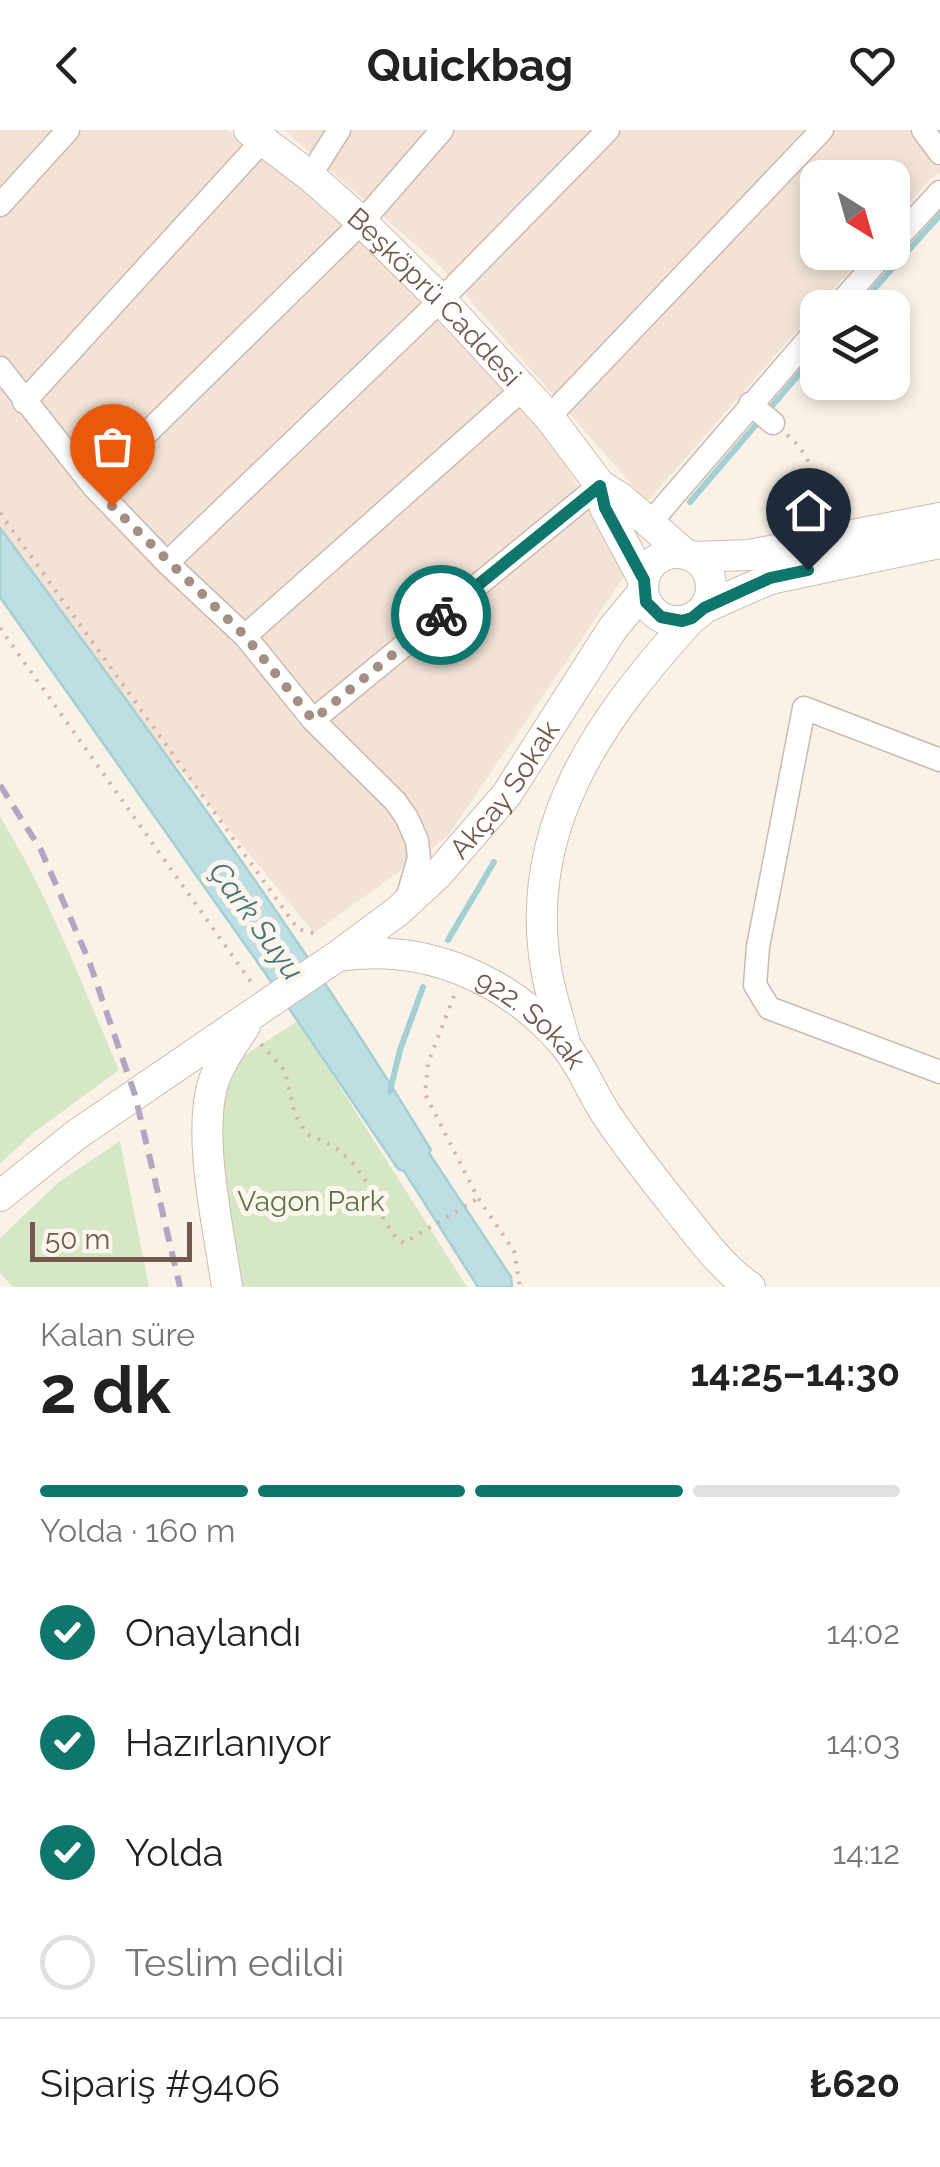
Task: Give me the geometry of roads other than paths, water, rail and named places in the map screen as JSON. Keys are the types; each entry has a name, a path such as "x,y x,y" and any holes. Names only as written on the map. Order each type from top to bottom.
{"main road":[{"name":"Beşköprü Caddesi","path":"256,135 362,222 442,300 549,418 600,486"},
{"path":"600,486 622,499 708,571 712,590 698,613"},
{"path":"600,486 605,508 652,610 661,617 682,621 770,578 940,543"},
{"path":"643,586 659,558 749,554 940,518"},
{"name":"Akçay Sokak","path":"330,946 404,905 490,816 643,586"},
{"name":"Akçay Sokak","path":"566,1046 544,946 544,894 554,834 574,777 611,716 658,655 698,613"},
{"name":"922. Sokak","path":"0,1196 76,1134 259,1012 330,946 387,952 450,963 496,985 566,1046 608,1117 736,1281"},
{"name":"922. Sokak","path":"227,1287 208,1144 209,1102 223,1062 259,1012"}],"street":[{"path":"0,205 68,130"},
{"path":"310,176 339,130"},
{"path":"93,486 362,222 442,130"},
{"path":"167,564 442,300 608,130"},
{"path":"549,418 822,130"},
{"path":"924,130 940,154"},
{"path":"24,402 256,135"},
{"path":"910,224 940,192"},
{"path":"852,290 869,270"},
{"path":"649,524 800,348"},
{"path":"0,368 93,486 167,564 245,636 313,720 407,818 419,858 404,905"},
{"path":"245,636 523,390"},
{"path":"750,404 772,423"},
{"path":"313,720 600,486"},
{"path":"940,760 804,708 754,985 769,1008 940,1072"}],"water":[{"name":"Çark Suyu","path":"0,528 277,912 511,1277 512,1287 478,1287 404,1171 398,1169 0,597"}],"waterway":[{"path":"873,290 940,215"},
{"path":"690,502 800,373"},
{"path":"448,940 494,862"},
{"path":"390,1091 423,987"}],"railway":[{"path":"0,785 41,850 89,961 135,1095 180,1287"}],"park label":[{"name":"Vagon Park","path":"311,1201"}]}
